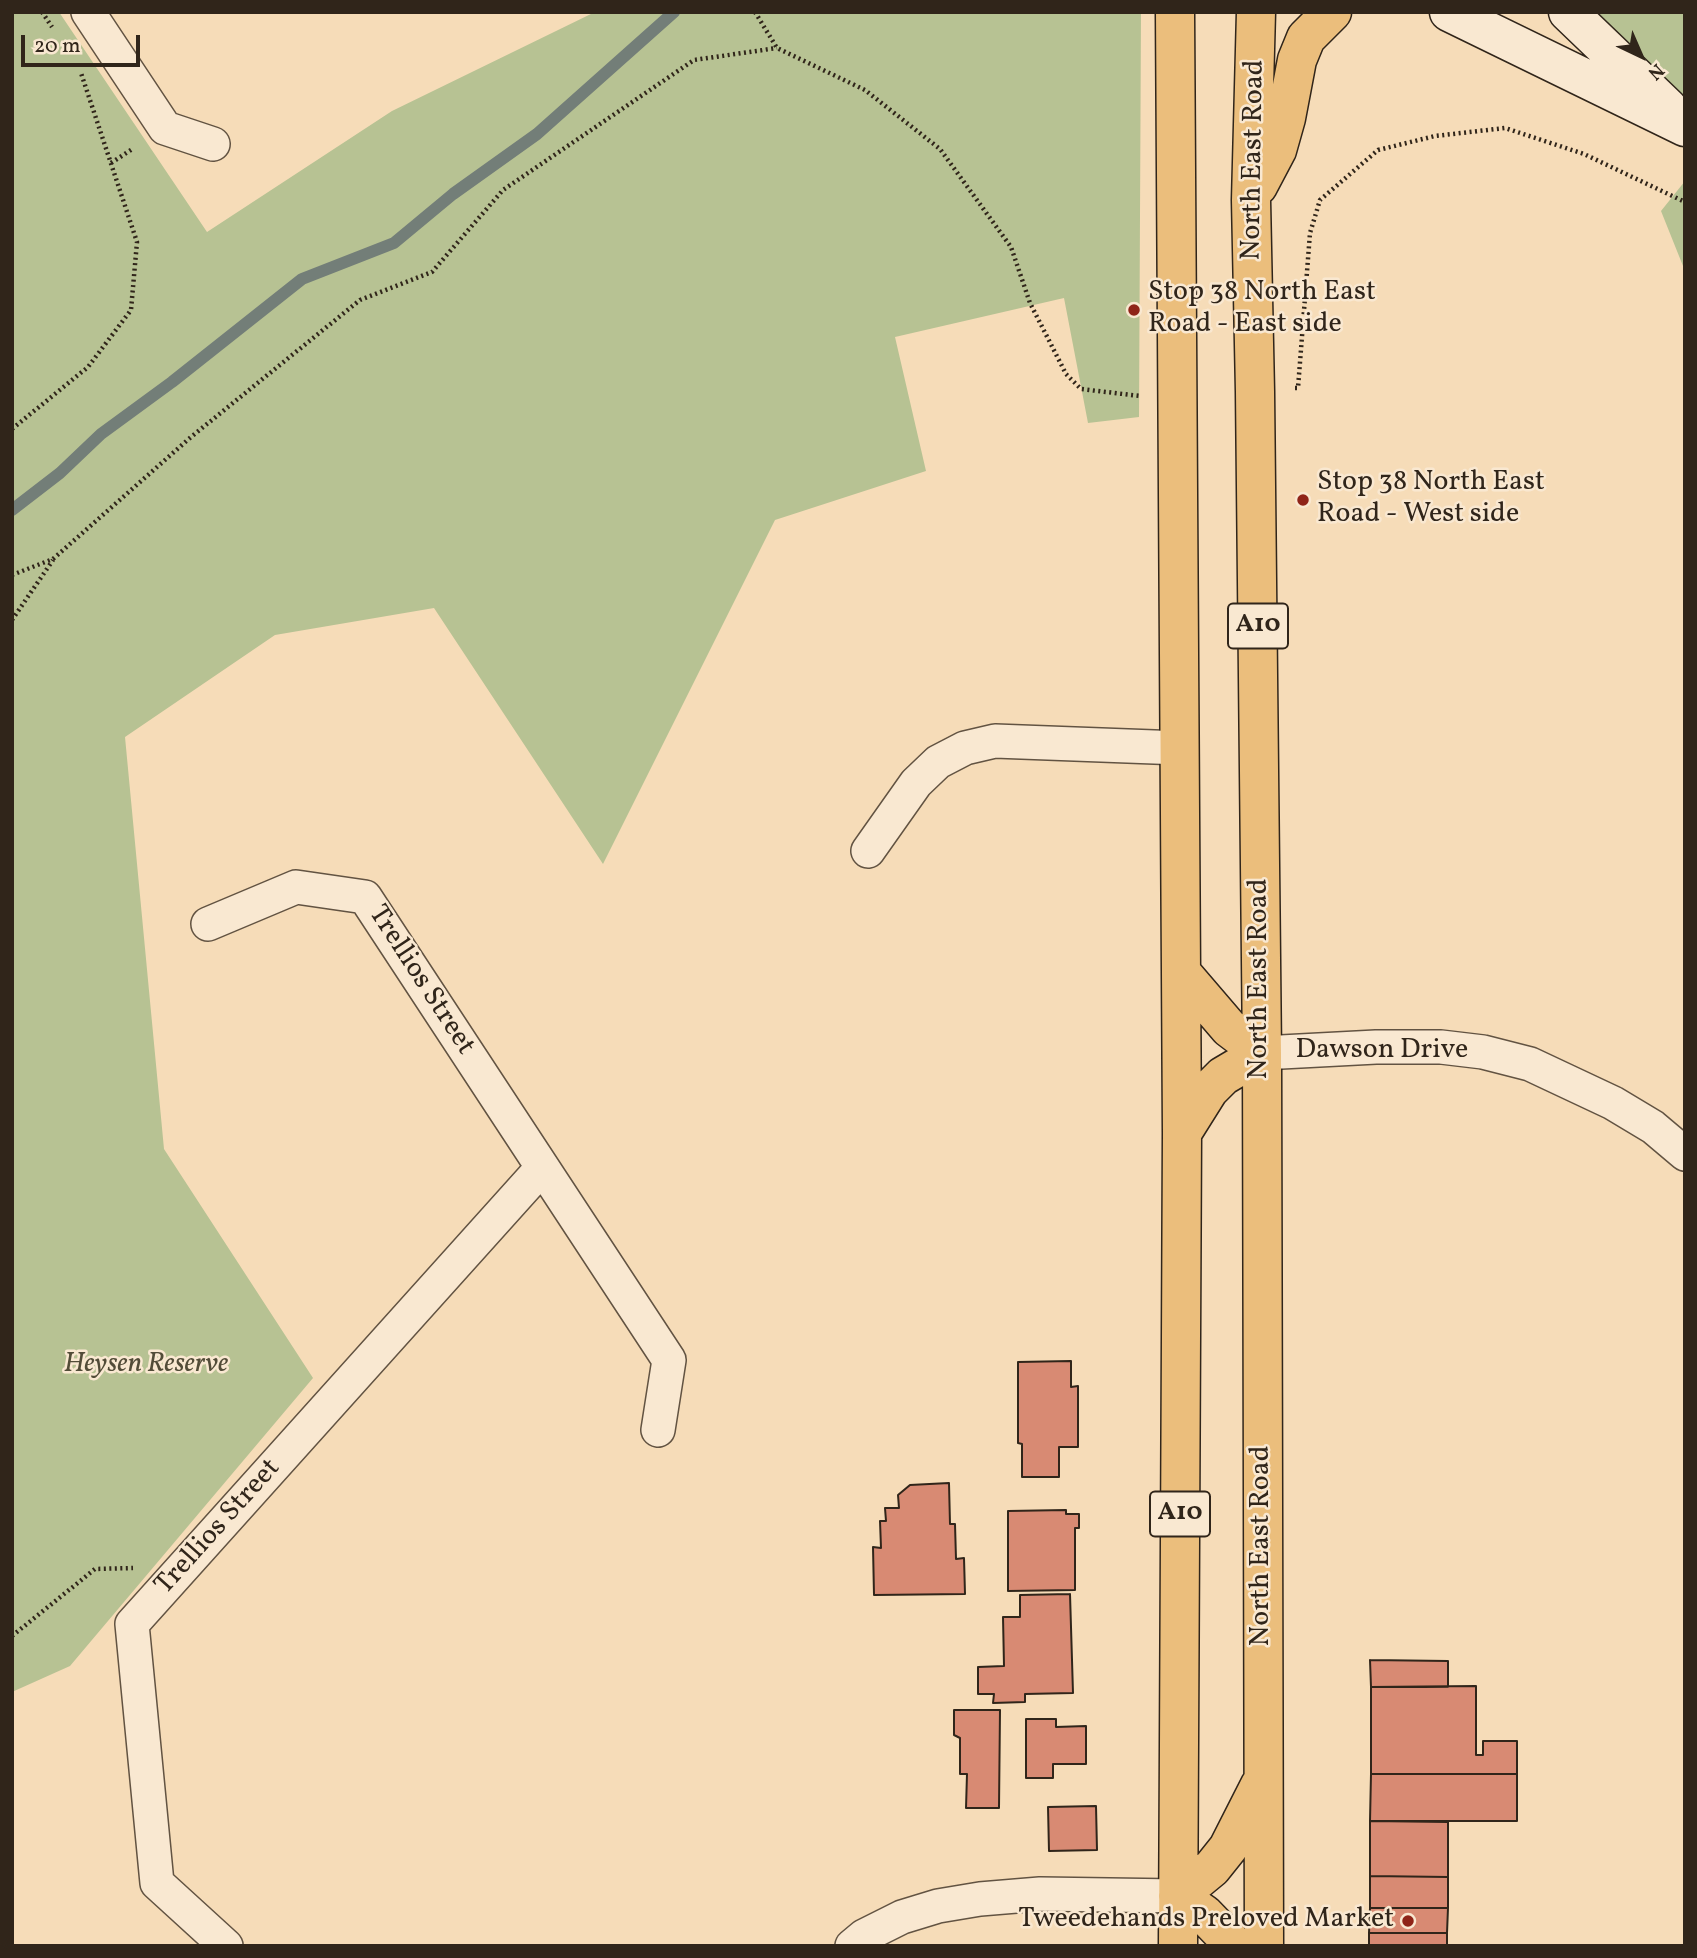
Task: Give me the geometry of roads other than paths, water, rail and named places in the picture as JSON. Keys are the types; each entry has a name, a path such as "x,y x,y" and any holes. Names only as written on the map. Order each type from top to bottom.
{"highway":[{"name":"A10","path":"1175,12 1182,1133 1178,1946"},
{"path":"1174,62 1196,12"},
{"name":"North East Road","path":"1256,12 1251,200 1256,420 1262,1053 1264,1946"},
{"path":"1251,200 1277,150 1297,60 1306,38 1332,12"},
{"path":"1181,972 1209,1008 1229,1028 1262,1053 1223,1076 1209,1090 1182,1133"},
{"path":"1235,1946 1204,1914 1178,1896 1212,1868 1228,1848 1263,1780"}],"street":[{"path":"88,12 164,128 214,144"},
{"path":"1449,12 1685,126"},
{"path":"1569,12 1685,126"},
{"path":"867,851 916,783 938,762 965,748 995,741 1181,748"},
{"name":"Trellios Street","path":"208,924 296,887 365,897 668,1360 658,1430"},
{"name":"Dawson Drive","path":"1262,1053 1376,1047 1441,1047 1483,1052 1530,1064 1613,1103 1653,1127 1685,1154"},
{"name":"Trellios Street","path":"226,1946 157,1883 132,1624 541,1169"},
{"path":"852,1946 864,1936 902,1917 938,1906 980,1899 1040,1894 1178,1896"}],"waterway":[{"path":"12,510 60,473 101,434 172,382 302,279 394,243 453,194 537,134 674,12"}],"place":[{"name":"Stop 38 North East Road - East side","path":"1134,310"},
{"name":"Stop 38 North East Road - West side","path":"1303,500"},
{"name":"Tweedehands Preloved Market","path":"1408,1921"}],"park label":[{"name":"Heysen Reserve","path":"146,1366"}]}
